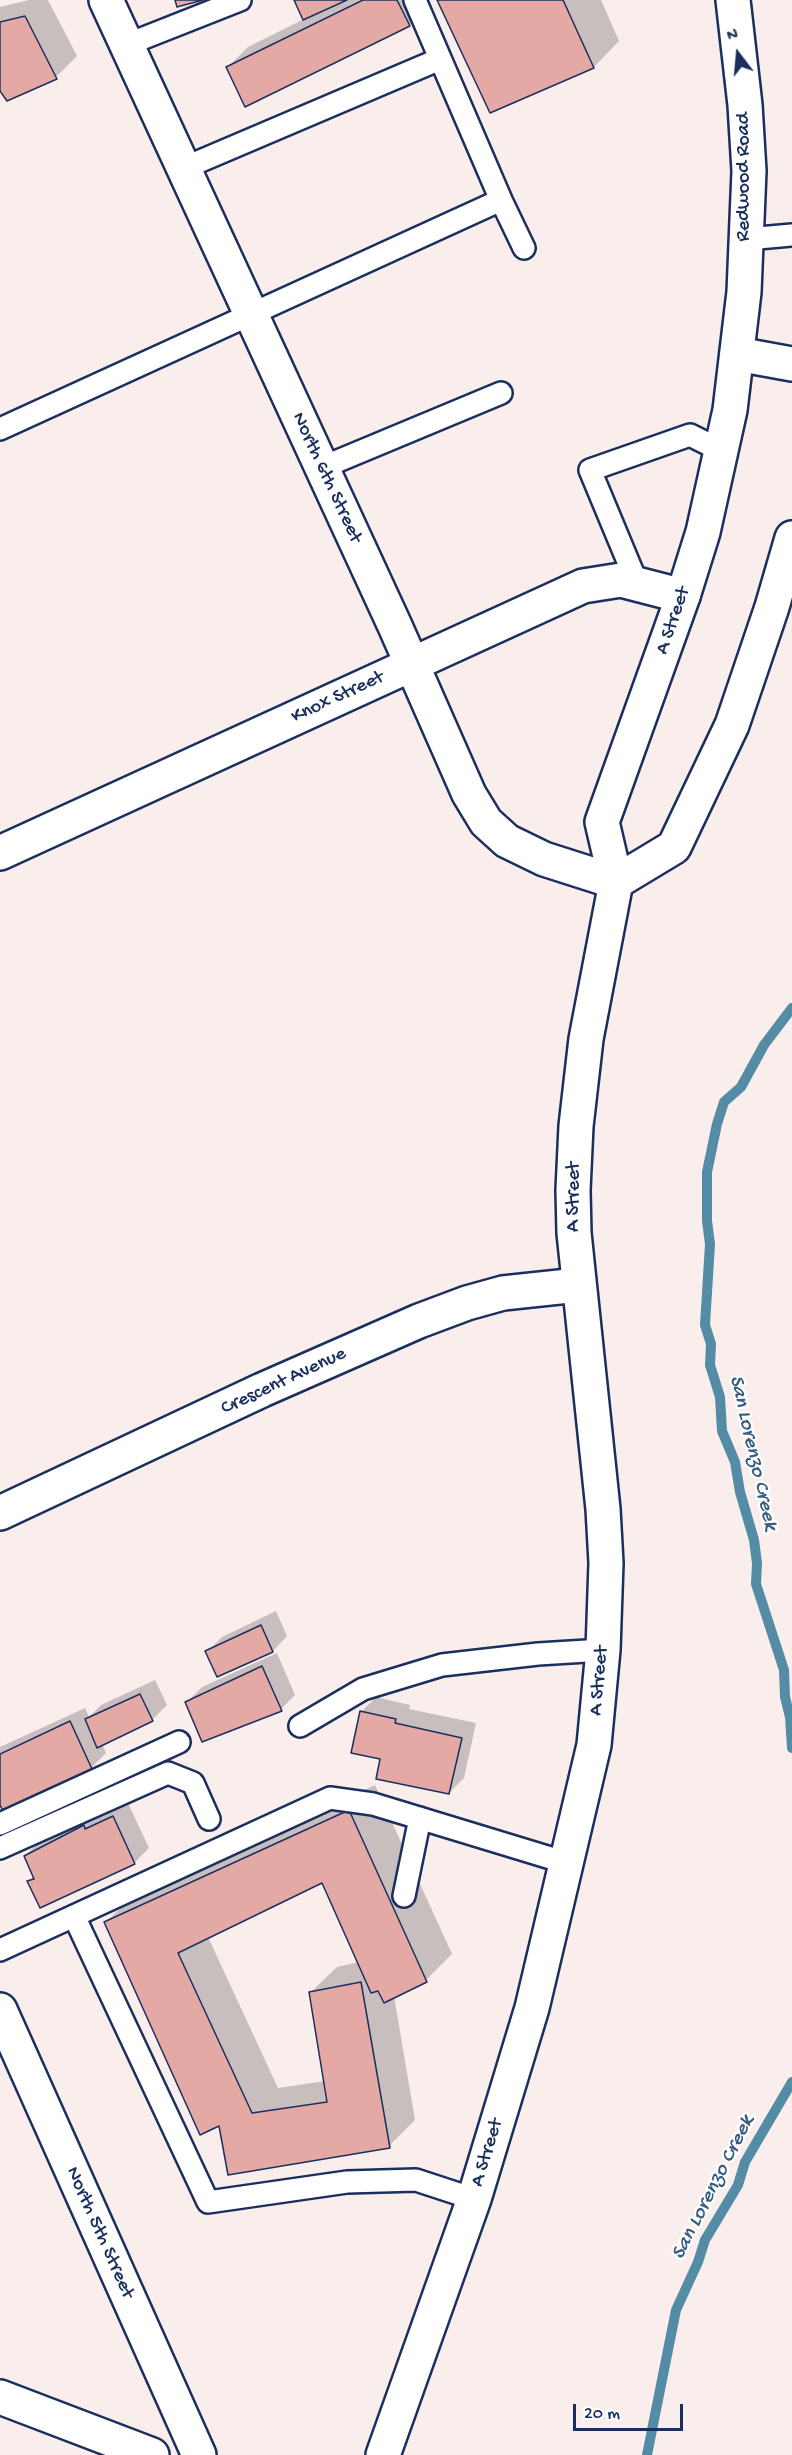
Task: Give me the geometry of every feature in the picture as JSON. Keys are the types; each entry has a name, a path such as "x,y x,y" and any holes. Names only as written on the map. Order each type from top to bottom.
{"street":[{"name":"North 6th Street","path":"106,0 470,794 486,822 507,841 544,860 616,882"},
{"name":"Redwood Road","path":"733,0 745,105 749,171 744,292 737,354"},
{"path":"737,354 792,364"},
{"name":"A Street","path":"383,2455 474,2199 532,2008 594,1745 603,1650 606,1563 603,1509 578,1285 573,1190 576,1126 586,1039 616,882 602,822 683,596 703,532 722,451 737,354"},
{"path":"616,882 674,847 732,724 772,607 792,538"},
{"name":"Knox Street","path":"0,853 583,586 621,580 683,596"},
{"name":"Crescent Avenue","path":"0,1513 262,1390 419,1321 467,1303 503,1293 578,1285"},
{"name":"North 5th Street","path":"0,2010 200,2455"},
{"path":"0,2397 106,2446 152,2455"}],"lane":[{"path":"126,45 240,0"},
{"path":"415,0 524,248"},
{"path":"184,168 440,59"},
{"path":"0,429 501,200"},
{"path":"747,239 792,235"},
{"path":"321,468 501,393"},
{"path":"637,583 590,470 690,435 722,451"},
{"path":"300,1726 363,1689 442,1665 538,1654 603,1650"},
{"path":"0,1824 179,1742"},
{"path":"0,1848 168,1773 193,1783 209,1819"},
{"path":"0,1950 330,1798 373,1804 567,1863"},
{"path":"404,1896 420,1818"},
{"path":"74,1916 208,2202 347,2181 416,2180 474,2199"}],"building":[{"path":"175,0 203,0 177,7"},
{"path":"294,0 347,0 303,20"},
{"path":"363,0 397,0 410,26 245,107 226,67"},
{"path":"437,0 563,0 594,68 490,113"},
{"path":"25,16 57,79 7,101 0,91 0,22"},
{"path":"261,1625 273,1652 217,1677 205,1651"},
{"path":"262,1666 282,1711 202,1742 185,1702"},
{"path":"140,1694 153,1721 97,1748 85,1719"},
{"path":"360,1711 396,1719 395,1723 462,1738 449,1794 376,1779 380,1759 351,1753"},
{"path":"70,1721 92,1769 3,1811 0,1805 0,1754"},
{"path":"349,1810 427,1982 384,2003 378,1991 371,1993 322,1883 178,1953 252,2113 327,2102 309,1992 361,1982 390,2148 228,2175 219,2126 200,2135 104,1922"},
{"path":"113,1816 135,1864 40,1908 27,1881 34,1879 24,1856 84,1825 85,1829"}],"waterway":[{"name":"San Lorenzo Creek","path":"792,1008 764,1045 741,1087 724,1102 717,1124 707,1172 707,1221 710,1244 705,1325 711,1344 710,1365 720,1397 722,1431 735,1462 740,1492 754,1540 757,1563 756,1584 784,1670 792,1748"},
{"name":"San Lorenzo Creek","path":"647,2455 676,2310 698,2262 705,2240 738,2185 745,2162 792,2082"}]}
